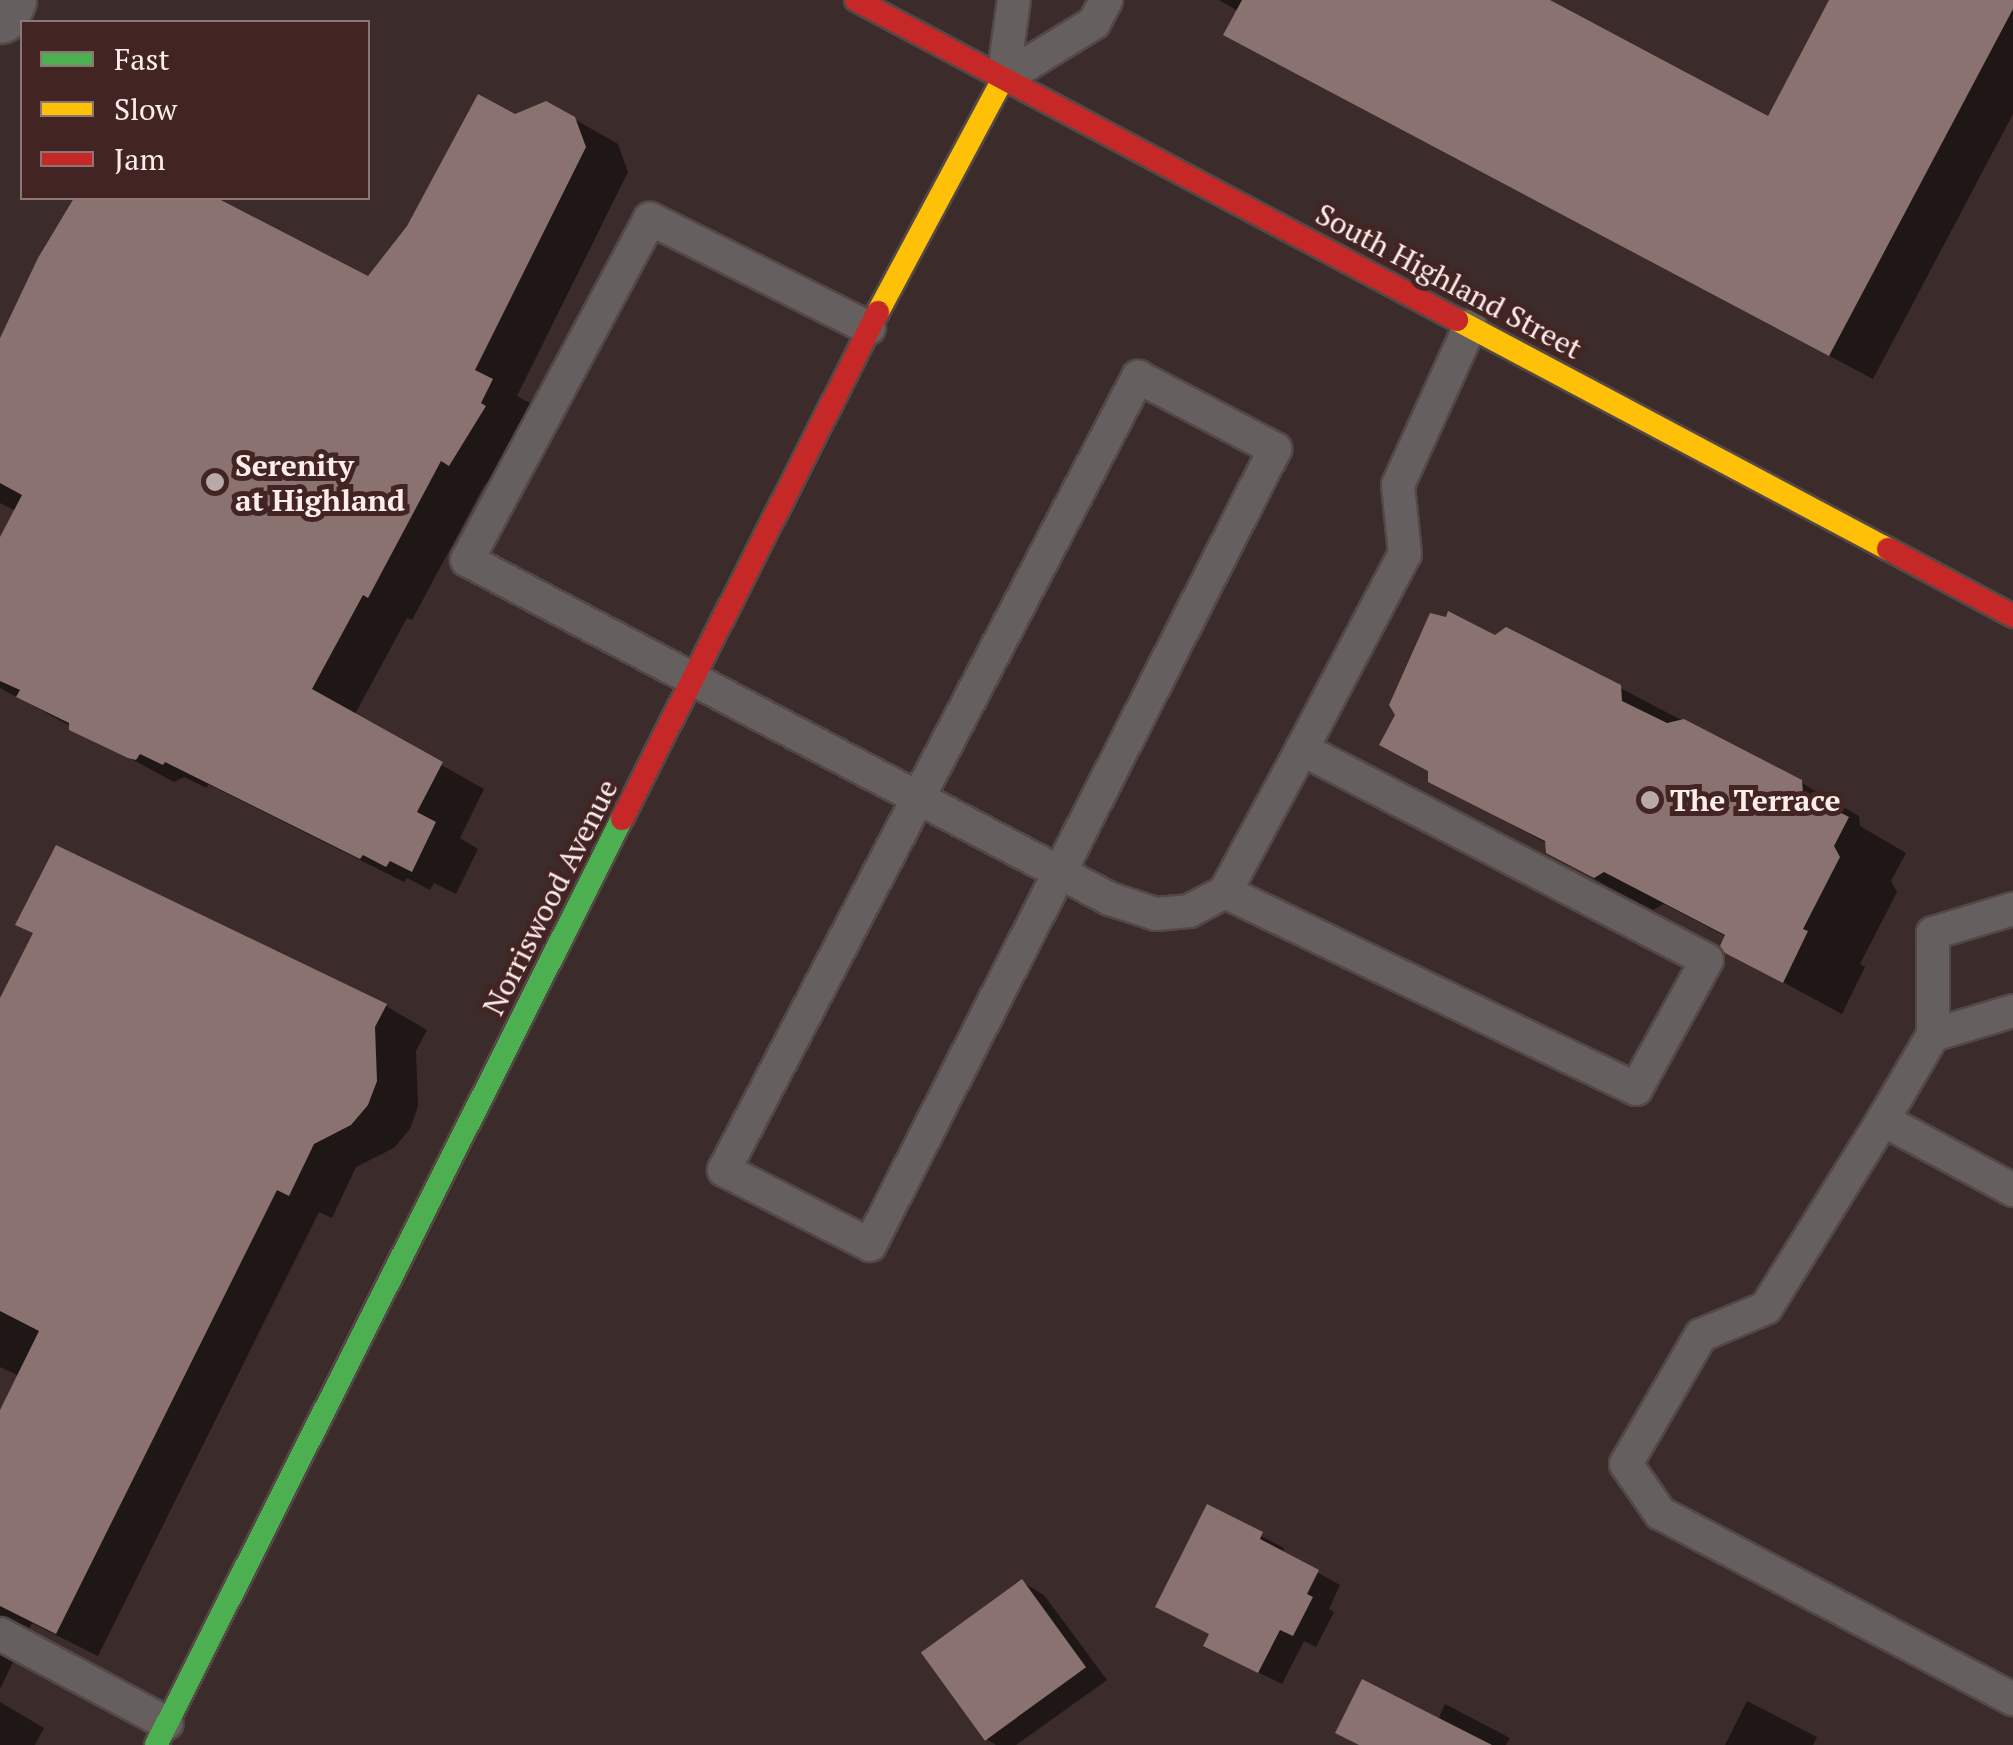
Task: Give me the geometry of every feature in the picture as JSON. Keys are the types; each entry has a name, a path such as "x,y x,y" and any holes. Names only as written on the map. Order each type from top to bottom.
{"street":[{"path":"0,15 8,0"},
{"name":"South Highland Street","path":"856,0 2013,616"},
{"name":"Norriswood Avenue","path":"162,1734 868,328 1004,78"}],"lane":[{"path":"1004,78 1014,0"},
{"path":"1004,78 1094,23 1106,0"},
{"path":"868,328 650,219 467,560 1110,899 1156,914 1190,910 1225,892 1302,749 1406,554 1398,485 1470,326"},
{"path":"1138,377 1275,449 870,1244 724,1170 918,798 1138,377"},
{"path":"1225,892 1636,1088 1707,960 1302,749"},
{"path":"2013,909 1933,933 1933,1035 1766,1308 1701,1335 1626,1464 1660,1513 2013,1700"},
{"path":"1933,1035 2013,1011"},
{"path":"1883,1120 2013,1190"},
{"path":"0,1634 162,1734"}],"building":[{"path":"1242,0 1550,0 1768,116 1829,0 2013,0 2013,9 1829,356 1223,35"},
{"name":"Serenity at Highland","path":"478,94 515,114 546,101 575,117 586,147 475,370 493,379 481,403 486,406 449,466 441,461 368,598 363,595 312,689 443,762 417,812 436,822 412,872 390,861 386,867 363,855 360,859 165,762 163,765 140,754 136,760 128,758 69,730 69,723 16,697 20,690 0,681 0,537 22,495 0,483 0,338 38,258 73,200 221,200 368,276 407,226"},
{"name":"The Terrace","path":"1448,611 1495,635 1506,627 1621,685 1622,701 1667,723 1684,719 1802,780 1803,794 1849,817 1834,846 1840,857 1803,929 1808,931 1783,983 1725,953 1720,946 1725,935 1604,872 1594,878 1546,853 1545,841 1428,782 1428,771 1379,745 1395,715 1389,705 1430,613 1446,617"},
{"path":"56,845 387,1004 375,1027 377,1081 368,1105 351,1125 314,1144 289,1196 277,1190 56,1634 0,1606 0,1410 39,1331 0,1311 0,998 33,933 15,925"},
{"path":"1207,1504 1263,1532 1260,1539 1319,1570 1307,1594 1313,1597 1293,1636 1280,1630 1258,1673 1203,1646 1209,1634 1155,1607"},
{"path":"1022,1579 1086,1667 985,1741 921,1652"},
{"path":"1362,1679 1492,1745 1359,1745 1335,1733"}],"traffic: fast":[{"path":"156,1745 622,819"}],"traffic: slow":[{"path":"878,312 1003,79"},
{"path":"1457,320 1888,549"}],"traffic: jam":[{"path":"856,0 1457,320"},
{"path":"622,819 878,312"},
{"path":"1888,549 2013,616"}],"place":[{"name":"Serenity at Highland","path":"215,482"},
{"name":"The Terrace","path":"1650,800"}]}
